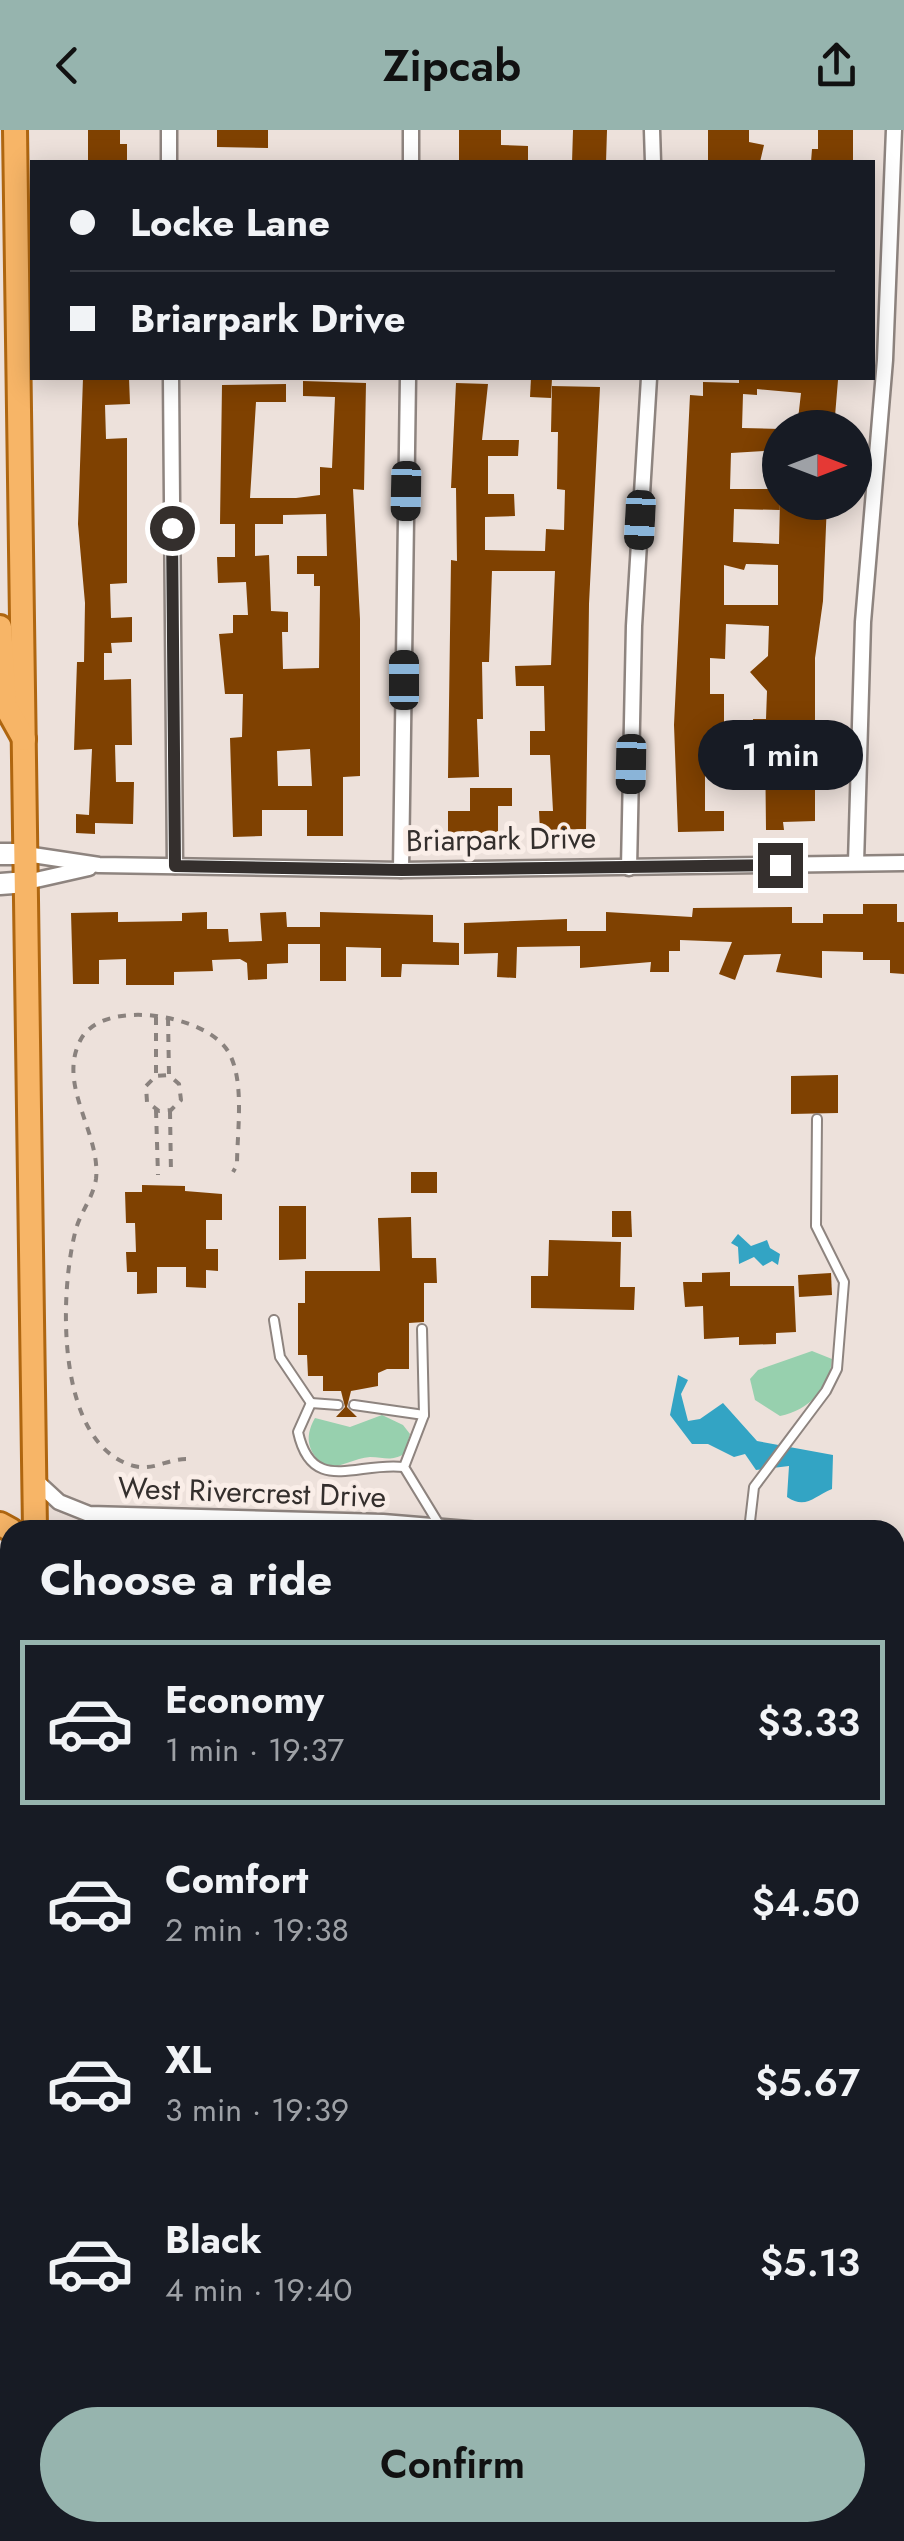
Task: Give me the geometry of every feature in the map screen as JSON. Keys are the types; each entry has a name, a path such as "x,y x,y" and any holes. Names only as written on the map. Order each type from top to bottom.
{"main road":[{"path":"15,130 35,1520"},
{"path":"0,301 19,336"},
{"path":"0,627 4,705 26,742"},
{"path":"0,2045 0,2086"}],"street":[{"path":"169,130 169,160"},
{"path":"410,160 411,130"},
{"path":"652,130 652,160"},
{"path":"856,863 862,622 885,360 894,130"},
{"path":"171,380 175,866"},
{"path":"402,870 408,380"},
{"path":"629,868 634,626 649,380"},
{"name":"Briarpark Drive","path":"0,854 100,865 402,870 904,863"},
{"name":"Briarpark Drive","path":"0,884 27,882 100,865"},
{"name":"West Rivercrest Drive","path":"34,1479 58,1502 90,1514 198,1520"}],"lane":[{"path":"750,1520 754,1487 832,1380 843,1323 844,1282 816,1226 816,1119"},
{"path":"274,1320 280,1357 311,1403"},
{"path":"404,1467 424,1415 422,1330"},
{"path":"311,1403 338,1404"},
{"path":"311,1403 298,1432 306,1456 316,1469 329,1472 379,1464 404,1467"},
{"path":"354,1405 424,1415"},
{"path":"404,1467 436,1520"}],"path":[{"path":"156,1017 156,1076 144,1094 156,1110 158,1175"},
{"path":"186,1459 150,1468 109,1456 88,1431 72,1388 67,1288 76,1229 96,1179 93,1144 75,1088 77,1052 90,1028 105,1021 156,1017 206,1029 231,1056 236,1072 237,1166 233,1172"},
{"path":"168,1018 169,1075 181,1090 181,1100 170,1111 171,1174"},
{"path":"156,1076 169,1075"},
{"path":"156,1110 170,1111"}],"green space":[{"path":"812,1351 832,1359 827,1379 809,1403 780,1416 755,1400 750,1379 758,1370"},
{"path":"382,1415 403,1425 410,1434 404,1454 364,1458 326,1468 315,1457 309,1433 315,1418 350,1427"}],"water":[{"path":"738,1234 751,1246 767,1240 770,1248 780,1254 778,1265 772,1261 763,1266 754,1257 739,1264 738,1247 731,1243"},
{"path":"678,1375 688,1380 681,1394 688,1421 700,1419 723,1403 757,1441 833,1455 832,1489 810,1500 794,1501 787,1497 789,1466 756,1470 745,1454 734,1457 708,1444 692,1444 670,1415"}],"building":[{"path":"88,130 120,130 120,144 127,144 127,160 88,160"},
{"path":"217,130 268,130 268,148 217,147"},
{"path":"459,130 501,130 501,145 528,146 528,160 459,160"},
{"path":"573,130 607,130 606,160 572,160"},
{"path":"708,130 749,130 749,142 764,145 760,160 708,160"},
{"path":"818,130 853,130 853,160 811,160 812,149 818,149"},
{"path":"83,380 129,380 130,404 105,405 106,439 127,438 127,583 110,584 111,618 132,617 132,642 111,643 112,653 104,653 104,680 131,679 132,745 115,745 116,782 134,782 133,824 95,823 95,834 76,833 76,814 89,815 92,749 74,750 77,662 84,662 85,603 78,524"},
{"path":"531,380 552,380 551,398 530,397"},
{"path":"838,380 836,410 799,410 801,393 757,389 757,395 743,394 742,428 762,429 762,451 731,453 730,489 762,489 762,510 734,509 733,542 779,544 780,520 826,520 823,601 815,658 815,821 783,822 784,830 766,830 765,739 705,741 705,811 724,811 724,831 678,832 674,725 690,395 703,396 703,382","holes":["746,564 778,565 778,605 724,605 724,565 744,570","726,624 769,626 768,656 750,672 767,691 766,719 753,719 753,725 724,725 724,694 710,694 710,658 725,659"]},
{"path":"303,381 366,383 364,490 353,489 360,619 360,776 343,777 343,836 307,836 307,810 262,810 262,836 233,837 230,738 242,737 243,694 225,694 219,634 233,633 233,615 248,615 246,582 218,583 217,557 235,557 235,524 220,524 222,385 286,384 286,402 256,402 250,498 320,495 320,467 332,468 335,397 303,396","holes":["326,514 327,556 297,556 297,574 314,574 314,586 320,586 319,668 283,669 282,632 288,632 288,612 271,611 269,555 255,556 255,524 283,524 283,515","310,749 312,786 278,786 277,751"]},
{"path":"456,383 488,384 482,440 519,440 518,456 488,456 488,494 514,494 515,516 485,517 485,550 545,551 546,529 564,530 565,490 557,489 558,432 551,432 552,386 600,387 589,604 586,829 540,830 539,811 553,811 550,755 530,755 530,731 545,731 544,686 516,686 515,666 551,665 555,571 492,571 489,662 482,662 483,719 477,719 479,777 448,778 451,560 457,561 456,488 451,488"},
{"path":"470,788 512,788 512,806 498,806 498,835 448,835 448,811 470,811"},
{"path":"863,904 897,904 897,922 904,922 904,974 890,973 890,960 863,960 863,952 822,951 822,978 776,972 781,954 744,955 735,980 719,974 732,942 680,940 680,951 669,951 669,972 650,972 651,962 580,968 580,946 517,947 516,978 497,977 498,953 464,954 464,923 567,919 567,931 606,931 606,912 692,917 693,908 792,907 792,923 823,923 823,914 863,914"},
{"path":"118,912 118,922 182,921 182,913 207,912 207,929 228,929 229,942 262,941 260,913 286,912 287,927 320,927 320,912 433,915 433,942 459,943 459,965 402,964 401,977 381,977 381,948 346,947 346,981 320,981 320,944 288,944 288,963 267,964 267,979 248,980 247,963 240,959 212,960 213,971 174,972 174,985 126,985 126,959 99,960 99,984 73,984 71,913"},
{"path":"838,1075 838,1113 791,1114 791,1076"},
{"path":"411,1172 437,1172 437,1193 411,1193"},
{"path":"142,1185 185,1186 185,1191 222,1194 222,1220 206,1220 206,1249 218,1249 218,1271 206,1270 206,1288 186,1287 186,1267 157,1267 157,1293 137,1294 137,1272 127,1272 126,1252 136,1252 135,1223 126,1223 125,1192 142,1192"},
{"path":"279,1206 306,1206 306,1259 279,1260"},
{"path":"612,1211 631,1211 632,1237 612,1237"},
{"path":"411,1217 412,1258 436,1258 437,1283 424,1283 424,1322 409,1323 409,1369 378,1373 378,1386 351,1391 347,1407 357,1417 336,1417 345,1407 341,1391 323,1391 323,1376 308,1376 307,1355 298,1355 298,1303 305,1303 305,1271 380,1271 378,1218"},
{"path":"549,1240 621,1242 620,1287 635,1287 634,1310 531,1308 531,1276 548,1276"},
{"path":"730,1272 730,1286 794,1286 796,1332 776,1333 776,1344 739,1345 739,1337 704,1339 703,1306 685,1307 683,1282 702,1282 702,1273"},
{"path":"831,1273 832,1295 799,1297 798,1275"}],"route":[{"path":"172,528 175,866 402,870 780,865"}]}
